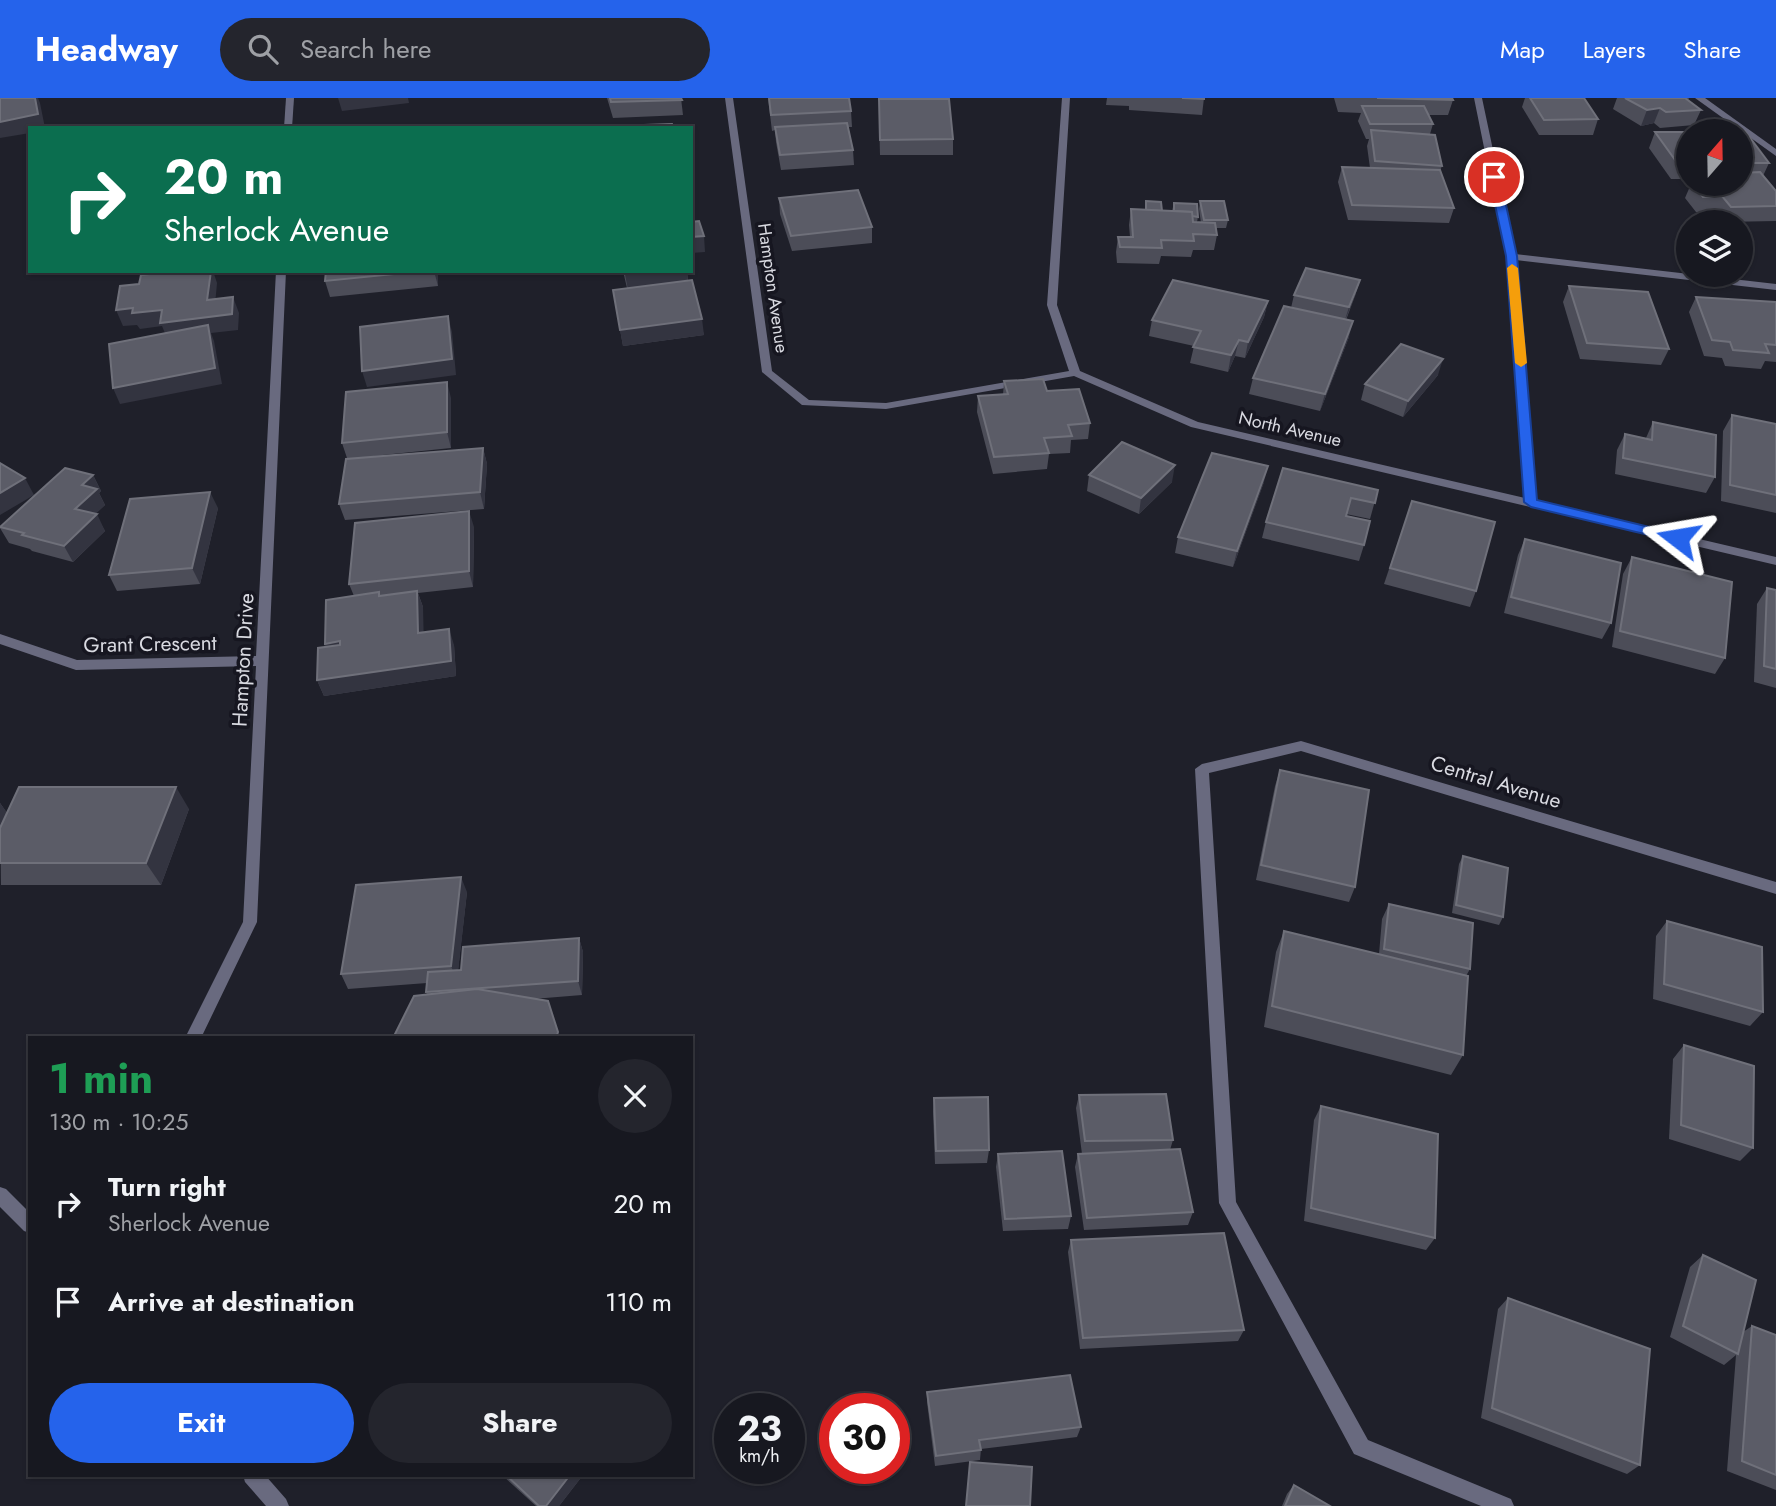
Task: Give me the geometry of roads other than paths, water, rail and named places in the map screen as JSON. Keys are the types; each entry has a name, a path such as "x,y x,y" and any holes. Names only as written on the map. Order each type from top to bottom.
{"street":[{"path":"289,126 290,98"},
{"name":"Hampton Avenue","path":"729,98 767,372 806,403 886,406 1075,373"},
{"path":"1066,98 1052,305 1075,373"},
{"path":"1478,98 1511,256 1531,502"},
{"path":"1699,98 1776,152"},
{"path":"1511,256 1776,287"},
{"name":"Hampton Drive","path":"194,1036 250,922 281,273"},
{"name":"North Avenue","path":"1075,373 1195,425 1776,561"},
{"name":"Grant Crescent","path":"0,639 76,665 262,661"},
{"name":"Central Avenue","path":"1504,1506 1361,1447 1228,1203 1202,769 1301,746 1776,888"},
{"path":"0,1195 28,1223"},
{"path":"254,1477 279,1506"}]}
